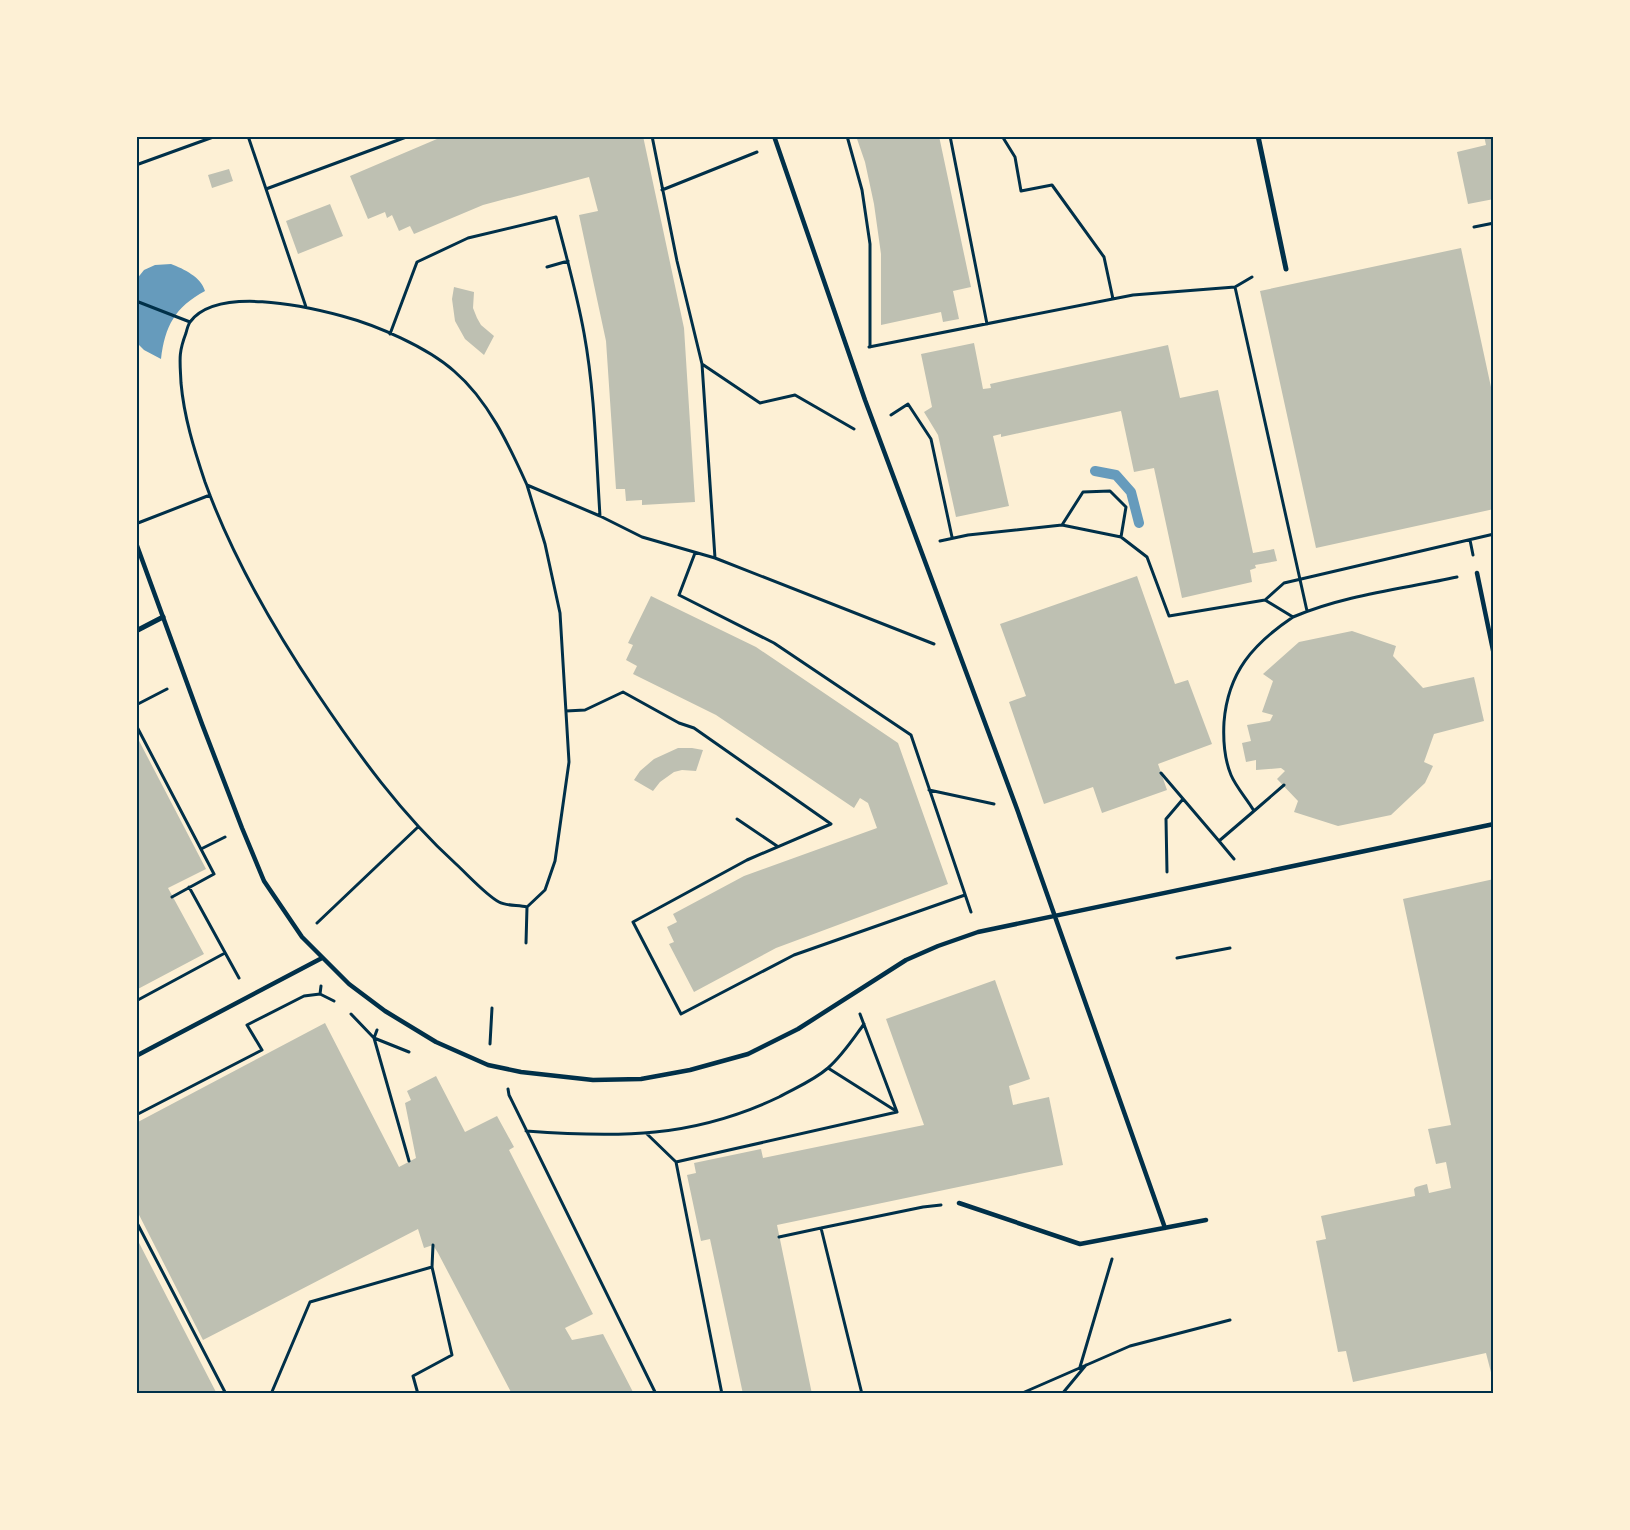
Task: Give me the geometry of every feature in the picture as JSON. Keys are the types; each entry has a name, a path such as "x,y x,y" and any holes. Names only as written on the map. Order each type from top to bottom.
{"street":[{"path":"774,136 849,351 1016,809 1165,1228"},
{"path":"1258,136 1286,269"},
{"path":"136,543 242,828 264,881 302,937 350,984 385,1011 436,1042 488,1065 506,1069 593,1080 641,1079 690,1070 748,1054 798,1029 906,960 978,932 1494,824"},
{"path":"1476,573 1494,655"},
{"path":"136,631 163,617"},
{"path":"136,1056 322,958"},
{"path":"959,1203 1080,1244 1206,1220"}],"path":[{"path":"136,165 216,136"},
{"path":"248,136 306,307"},
{"path":"266,189 409,136"},
{"path":"652,136 677,261 702,364 715,558"},
{"path":"847,136 862,190 869,241 870,347"},
{"path":"950,136 987,324"},
{"path":"1002,136 1015,157 1021,191 1052,186 1104,256 1113,299"},
{"path":"662,190 776,144"},
{"path":"390,334 417,262 468,238 556,217 584,333 589,369 600,516"},
{"path":"1474,227 1494,223"},
{"path":"547,267 568,261"},
{"path":"849,351 1133,295 1236,287 1252,277"},
{"path":"1236,287 1307,611"},
{"path":"136,301 190,322"},
{"path":"526,943 527,907 545,890 555,861 569,762 560,613 545,544 527,485 514,455 498,426 477,397 454,371 414,344 347,318 306,307 250,301 210,306 190,322 179,351 183,406 193,445 210,495 231,547 295,661 370,771 440,850 500,902 527,907"},
{"path":"702,364 760,403 795,395 883,445"},
{"path":"908,404 931,439 952,537"},
{"path":"527,485 600,516 642,537 715,558 959,654"},
{"path":"1062,525 1083,492 1110,492 1126,506 1121,537"},
{"path":"136,524 210,495"},
{"path":"920,547 952,537 1062,525 1121,537 1147,557 1169,616 1265,600 1284,582 1494,534"},
{"path":"695,553 679,595 774,643 911,735 978,932"},
{"path":"1254,811 1231,775 1223,742 1226,707 1235,675 1250,654 1270,632 1293,617 1320,606 1364,595 1476,573"},
{"path":"1265,600 1293,617"},
{"path":"136,705 186,679"},
{"path":"566,711 585,710 623,692 679,723 694,728 831,824 747,860 633,922 681,1014 794,955 965,895"},
{"path":"136,725 214,874 172,897"},
{"path":"1161,773 1248,876"},
{"path":"1219,841 1284,785"},
{"path":"929,790 1016,809"},
{"path":"1168,893 1166,819 1183,799"},
{"path":"737,819 778,846"},
{"path":"302,937 418,827"},
{"path":"202,850 222,839"},
{"path":"189,887 249,996"},
{"path":"1177,958 1230,948"},
{"path":"136,1001 225,953"},
{"path":"136,1115 262,1050 248,1025 304,996 320,994"},
{"path":"852,994 897,1112"},
{"path":"488,1065 492,1008"},
{"path":"385,1011 374,1038 409,1161"},
{"path":"526,1131 612,1136 692,1127 737,1115 805,1084 828,1068 864,1024"},
{"path":"828,1068 897,1112"},
{"path":"506,1069 508,1095 656,1394"},
{"path":"676,1162 897,1112"},
{"path":"646,1133 676,1162 722,1394"},
{"path":"780,1237 923,1207"},
{"path":"136,1221 226,1394"},
{"path":"821,1228 862,1394"},
{"path":"1080,1367 1119,1237"},
{"path":"418,1394 413,1376 452,1355 432,1267 433,1245"},
{"path":"271,1394 310,1302 432,1267"},
{"path":"1020,1394 1130,1346 1230,1320"},
{"path":"1062,1394 1087,1364"}],"water":[{"path":"171,264 196,278 205,291 186,304 173,319 165,337 161,359 144,350 136,342 136,280 144,270 155,265"}],"building":[{"path":"444,136 643,136 684,328 695,502 642,505 642,500 626,501 625,489 616,489 606,341 579,215 598,211 589,177 483,205 414,234 410,226 399,231 392,215 387,218 385,212 368,219 350,176"},
{"path":"856,136 939,136 971,287 953,291 959,319 943,322 941,312 881,325 881,254 874,204 865,162"},
{"path":"1484,136 1494,136 1494,199 1468,204 1457,152 1486,145"},
{"path":"229,169 233,181 212,188 208,175"},
{"path":"330,204 343,236 298,254 286,221"},
{"path":"1461,248 1494,401 1494,509 1316,548 1260,291"},
{"path":"454,287 474,292 473,308 477,318 481,325 494,336 484,355 465,339 455,321 452,299"},
{"path":"974,343 983,389 991,388 990,384 1168,345 1180,398 1218,390 1253,553 1274,549 1277,561 1255,565 1256,568 1250,570 1252,582 1182,598 1154,468 1134,472 1121,411 1001,437 1001,434 993,436 1009,506 956,517 938,435 924,412 932,407 921,354"},
{"path":"1137,576 1175,684 1188,680 1212,744 1158,764 1167,790 1102,813 1093,787 1044,804 1009,702 1026,696 1000,624"},
{"path":"651,596 756,647 898,743 948,884 776,948 694,992 669,944 674,942 667,927 677,922 673,914 744,876 877,828 868,803 860,798 854,808 716,715 633,674 637,666 626,660 633,645 628,643"},
{"path":"1352,631 1396,646 1393,656 1423,688 1474,677 1484,721 1434,734 1424,762 1433,766 1425,783 1391,815 1338,826 1294,812 1298,801 1277,779 1285,771 1281,768 1256,770 1256,760 1246,762 1242,743 1251,741 1247,725 1270,721 1273,715 1262,712 1273,681 1263,674 1299,642"},
{"path":"136,735 206,869 168,888 204,954 136,990"},
{"path":"678,748 703,750 696,771 682,770 674,772 660,782 653,791 634,780 640,771 654,759"},
{"path":"1494,879 1494,1384 1486,1353 1353,1382 1346,1351 1338,1352 1316,1241 1326,1239 1321,1216 1415,1196 1414,1189 1416,1187 1427,1184 1429,1193 1451,1188 1446,1162 1436,1164 1428,1129 1451,1125 1403,899"},
{"path":"995,980 1030,1079 1009,1086 1013,1105 1049,1097 1063,1165 777,1225 812,1394 743,1394 710,1239 701,1241 687,1175 696,1173 694,1163 761,1149 763,1158 924,1125 886,1019"},
{"path":"325,1023 399,1167 416,1158 405,1103 411,1100 407,1091 436,1076 465,1132 497,1116 514,1147 509,1150 593,1314 565,1328 572,1340 603,1334 634,1394 512,1394 438,1253 433,1245 424,1248 418,1229 203,1340 136,1209 136,1123"},
{"path":"136,1237 217,1394 136,1394"}],"waterway":[{"path":"1095,471 1116,475 1131,492 1139,523"}]}
